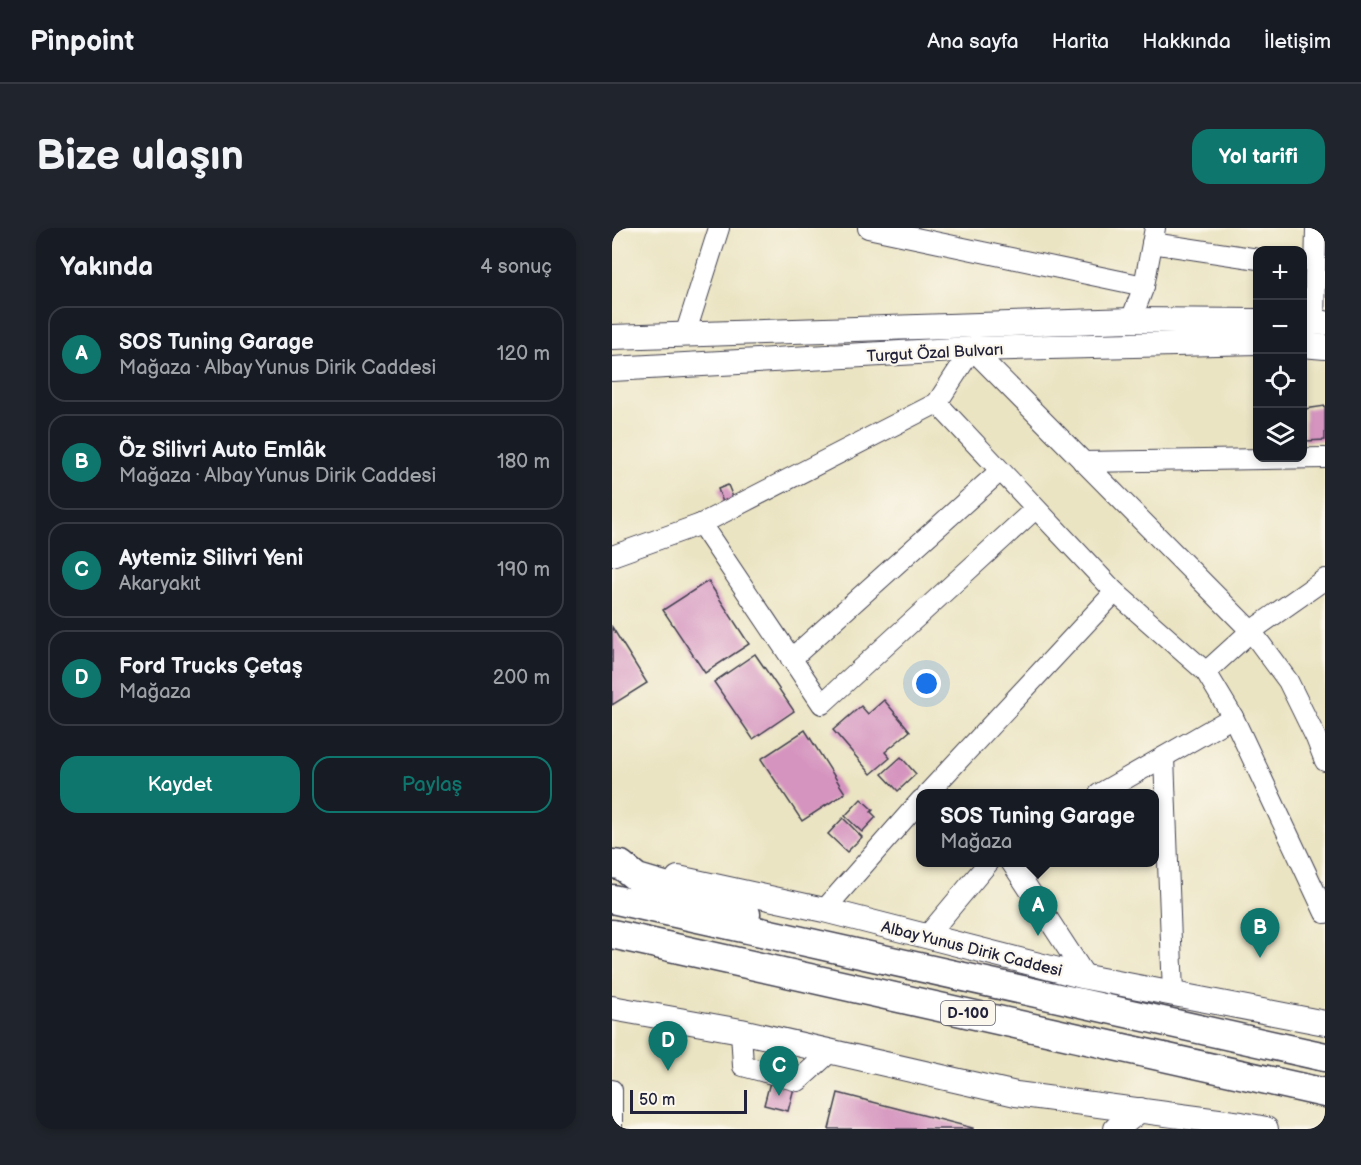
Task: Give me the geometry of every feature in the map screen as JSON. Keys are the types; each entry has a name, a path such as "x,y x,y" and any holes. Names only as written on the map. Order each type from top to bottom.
{"highway":[{"path":"615,861 637,878 726,906 768,924 793,939"},
{"name":"D-100","path":"612,899 1325,1057"},
{"name":"D-100","path":"612,934 1325,1093"}],"main road":[{"name":"Turgut Özal Bulvarı","path":"612,337 1131,320 1253,321"},
{"name":"Turgut Özal Bulvarı","path":"612,369 972,349 1253,342"},
{"path":"1307,345 1325,346"},
{"name":"Albay Yunus Dirik Caddesi","path":"615,861 824,910 1086,977 1325,1023"},
{"path":"612,1008 741,1031 1016,1094 1266,1129"},
{"path":"1116,1129 1140,1110"}],"street":[{"path":"685,335 719,228"},
{"path":"1314,322 1309,266 1317,228"},
{"path":"874,229 1144,286"},
{"path":"1131,320 1144,286 1154,235 1253,258"},
{"path":"612,556 700,524 937,403 972,349 1251,631 1288,681 1325,761"},
{"path":"937,403 1115,592 1206,672 1233,717 1325,913"},
{"path":"1083,462 1325,458"},
{"path":"791,659 1000,471"},
{"path":"700,524 822,705 1035,509"},
{"path":"1206,672 1251,631 1325,579"},
{"path":"937,789 1115,592"},
{"path":"1108,789 1233,717"},
{"path":"1164,757 1173,994"},
{"path":"824,910 916,806"},
{"path":"927,936 985,867"},
{"path":"1014,867 1086,977"},
{"path":"741,1031 743,1066 798,1080 830,1052"},
{"path":"612,1090 612,1129"}],"building":[{"path":"1325,406 1325,440 1307,441 1307,409"},
{"path":"728,485 735,502 724,505 718,489"},
{"path":"708,581 749,644 705,673 663,610"},
{"path":"612,627 647,683 612,705"},
{"path":"755,654 794,711 753,739 714,682"},
{"path":"884,700 910,731 885,752 890,758 871,774 833,730 861,706 868,714"},
{"path":"805,730 845,793 802,821 761,759"},
{"path":"901,757 916,774 898,791 882,774"},
{"path":"861,799 873,810 871,812 876,817 862,832 845,816"},
{"path":"843,818 862,837 847,852 828,834"},
{"path":"770,1082 794,1088 788,1111 764,1105"},
{"path":"838,1093 973,1128 973,1129 829,1129"}],"place":[{"name":"SOS Tuning Garage","path":"1038,936"},
{"name":"Öz Silivri Auto Emlâk","path":"1260,958"},
{"name":"Ford Trucks Çetaş","path":"668,1071"},
{"name":"Aytemiz Silivri Yeni","path":"779,1096"}]}
